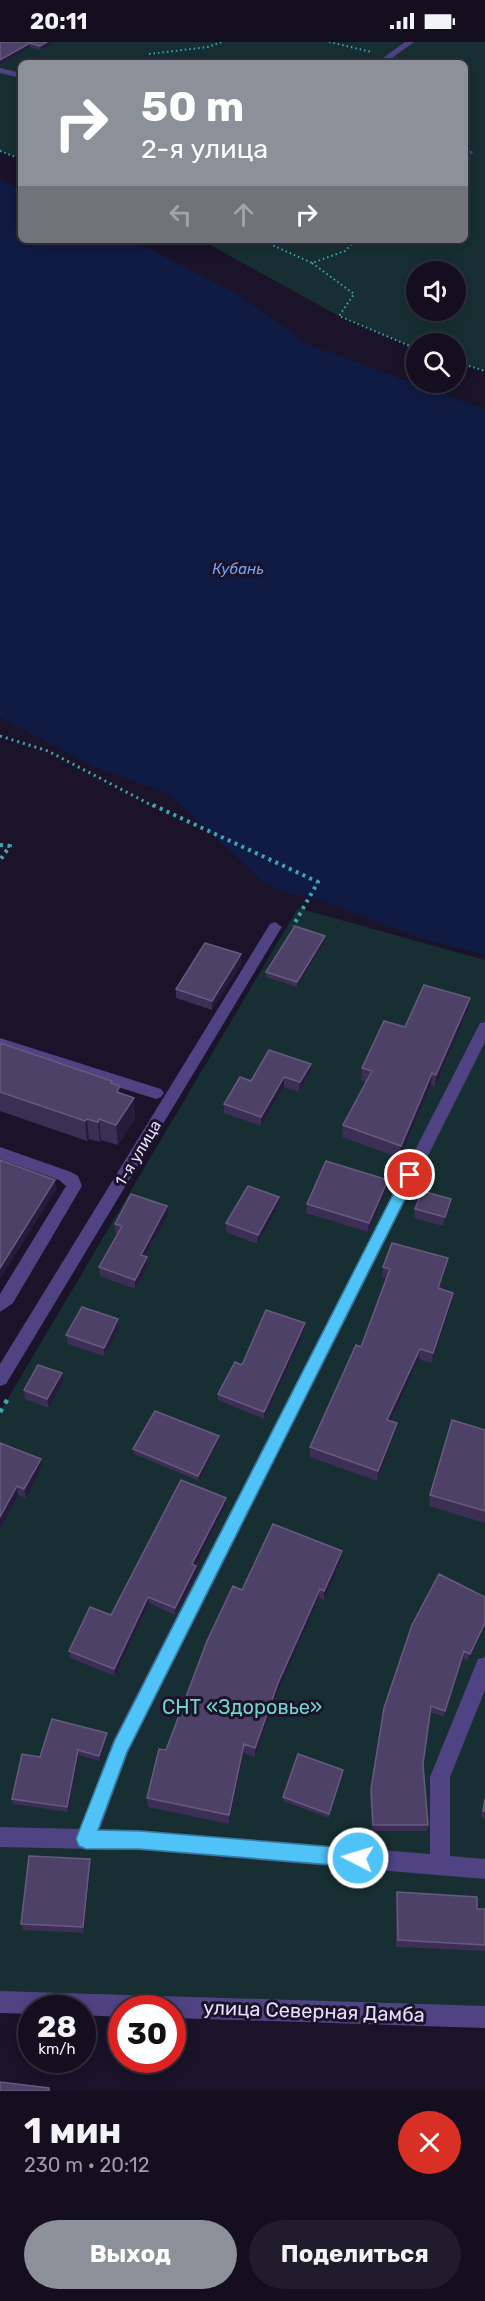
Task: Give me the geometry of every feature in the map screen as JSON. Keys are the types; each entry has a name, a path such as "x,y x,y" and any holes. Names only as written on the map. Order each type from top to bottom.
{"street":[{"path":"384,60 410,42"},
{"path":"0,70 18,75"},
{"name":"1-я улица","path":"0,1379 282,931"},
{"path":"86,1839 120,1748 485,1027"},
{"path":"0,1044 156,1093"},
{"path":"0,1153 64,1176 72,1180 74,1186 7,1298 0,1305"},
{"path":"440,1863 440,1777 485,1666"},
{"path":"0,1837 139,1840 440,1863 485,1869"},
{"name":"улица Северная Дамба","path":"0,2002 485,2017"}],"path":[{"path":"149,54 208,47 222,42"},
{"path":"329,42 390,56"},
{"path":"0,151 18,158"},
{"path":"268,243 312,263 354,294 339,316 406,344"},
{"path":"312,263 345,250 353,243"},
{"path":"466,365 485,371"},
{"path":"0,736 48,751 175,817 318,882 282,931"},
{"path":"0,845 10,846 0,860"},
{"path":"0,1412 11,1394"}],"green space":[{"path":"0,42 485,42 485,371 466,365 466,333 406,333 406,344 339,316 206,243 468,243 468,60 18,60 18,158 0,151"},
{"name":"СНТ «Здоровье»","path":"298,908 485,960 485,2017 186,2008 186,1995 108,1995 108,2005 96,2005 96,1995 18,1995 18,2003 0,2002 0,1412"}],"water":[{"name":"Кубань","path":"0,180 18,188 18,243 138,243 238,294 309,345 406,380 406,393 441,393 485,409 485,955 420,938 320,900 285,892 265,883 169,794 94,767 0,717"}],"building":[{"path":"0,42 47,42 40,46 30,43 0,60"},
{"path":"295,926 325,936 297,982 266,972"},
{"path":"205,943 241,954 212,1001 176,989"},
{"path":"424,985 470,998 436,1075 432,1073 401,1146 343,1125 372,1071 362,1068 384,1021 405,1027"},
{"path":"0,1043 112,1081 111,1083 120,1086 117,1092 134,1098 116,1125 99,1119 98,1122 87,1119 85,1121 0,1092"},
{"path":"269,1050 311,1064 300,1082 284,1077 261,1117 224,1104 240,1077 251,1081"},
{"path":"0,1160 55,1180 0,1268"},
{"path":"326,1161 388,1180 369,1223 307,1204"},
{"path":"248,1186 279,1197 258,1235 226,1223"},
{"path":"422,1191 451,1199 445,1217 415,1209"},
{"path":"131,1194 167,1206 141,1255 147,1257 135,1280 99,1267 122,1226 115,1224"},
{"path":"392,1243 448,1258 438,1288 453,1293 433,1353 420,1349 387,1420 397,1423 378,1471 310,1447 356,1345 361,1347 390,1269 383,1267"},
{"path":"82,1307 118,1319 104,1348 66,1335"},
{"path":"266,1310 305,1323 264,1412 218,1394 235,1362 242,1365"},
{"path":"38,1365 62,1373 47,1399 24,1390"},
{"path":"155,1411 219,1436 198,1476 133,1449"},
{"path":"452,1420 485,1430 485,1511 430,1495"},
{"path":"0,1443 41,1459 24,1489 17,1486 0,1517"},
{"path":"181,1480 226,1498 192,1564 196,1566 175,1608 148,1597 114,1669 69,1651 90,1607 111,1615"},
{"path":"273,1524 342,1551 324,1591 320,1589 278,1683 255,1748 244,1744 229,1815 147,1798 159,1749 166,1750 207,1641 233,1586 242,1590"},
{"path":"439,1574 485,1597 485,1623 470,1654 464,1651 445,1711 431,1706 423,1764 428,1825 373,1825 371,1789 384,1708 412,1625"},
{"path":"52,1719 107,1733 99,1756 78,1750 67,1807 12,1799 22,1754 40,1757"},
{"path":"298,1754 343,1770 329,1814 283,1797"},
{"path":"29,1856 90,1859 83,1927 21,1924"},
{"path":"397,1892 477,1897 477,1909 485,1909 485,1945 398,1940"},
{"path":"0,2082 49,2088 49,2091 0,2091"}],"route":[{"path":"358,1858 139,1840 86,1839 120,1748 410,1175"}]}
